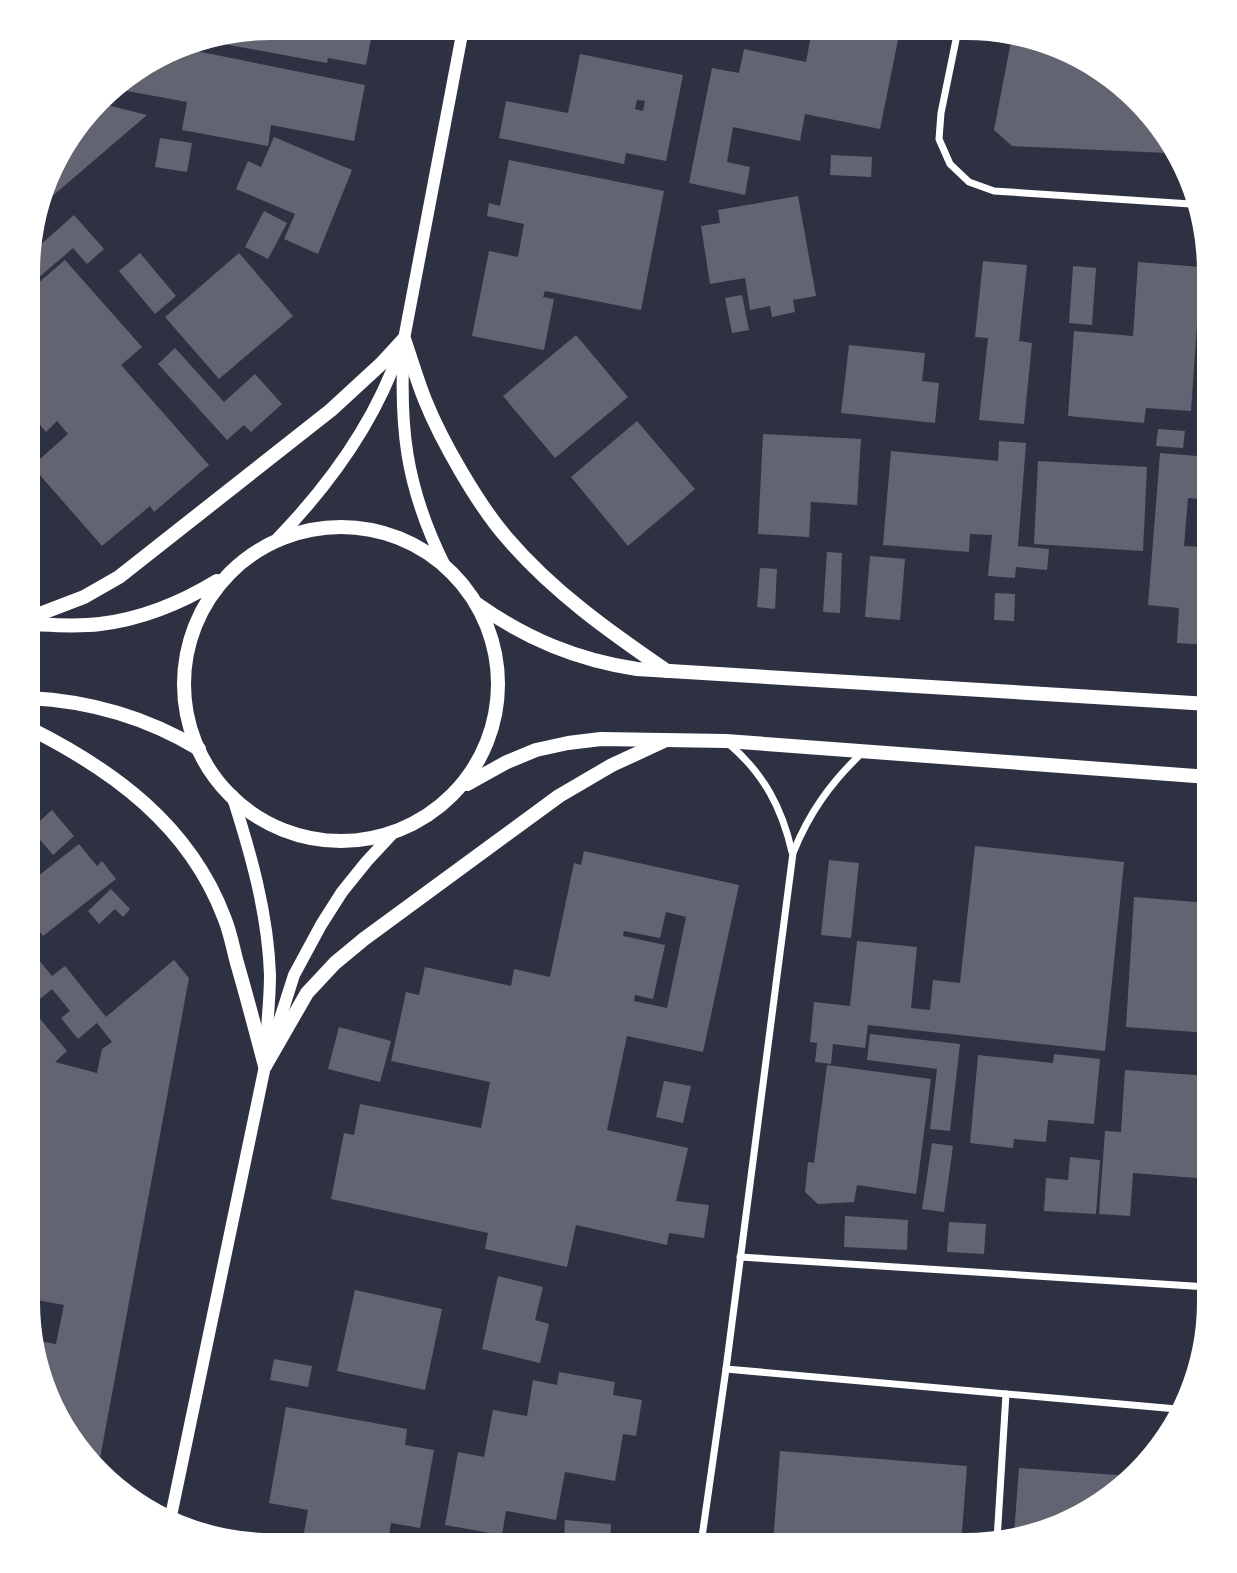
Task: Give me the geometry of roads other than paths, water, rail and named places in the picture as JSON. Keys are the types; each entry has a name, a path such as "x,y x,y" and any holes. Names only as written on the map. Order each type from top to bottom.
{"main road":[{"path":"40,614 84,597 119,577 151,553 331,410 404,339 425,401 449,449 506,537 546,578 590,616 667,671"},
{"path":"349,526 379,531 409,541 444,564 458,578 476,604 490,631 497,662 499,692 494,723 484,752 468,778 447,802 422,820 394,832 364,840 333,841 303,837 274,826 247,810 224,789 206,764 193,736 185,706 184,675 188,645 199,615 215,589 235,566 261,548 278,538 318,528 349,526"},
{"path":"40,624 98,625 130,619 195,595 228,575"},
{"path":"476,604 508,626 542,643 607,665 667,671 1197,703"},
{"path":"40,699 85,704 118,712 174,734 199,749"},
{"path":"40,733 74,750 120,782 164,821 194,858 224,918 265,1066"},
{"path":"455,793 507,762 536,750 601,739 726,741 1197,776"},
{"path":"265,1066 307,993 335,963 559,796 612,765 668,739"}],"street":[{"path":"444,564 428,531 407,461 401,387 404,339 461,40"},
{"path":"956,40 941,113 939,139 950,164 969,182 994,191 1186,204"},
{"path":"278,538 304,511 350,451 388,386 404,339"},
{"path":"726,741 746,758 777,802 793,853"},
{"path":"703,1532 793,853 805,824 822,797 841,773 864,751"},
{"path":"232,796 258,883 266,929 270,976 265,1066"},
{"path":"172,1510 265,1066 293,975 342,892 394,832"},
{"path":"740,1258 1196,1286"},
{"path":"726,1369 1170,1408"},
{"path":"998,1531 1006,1394"}]}
